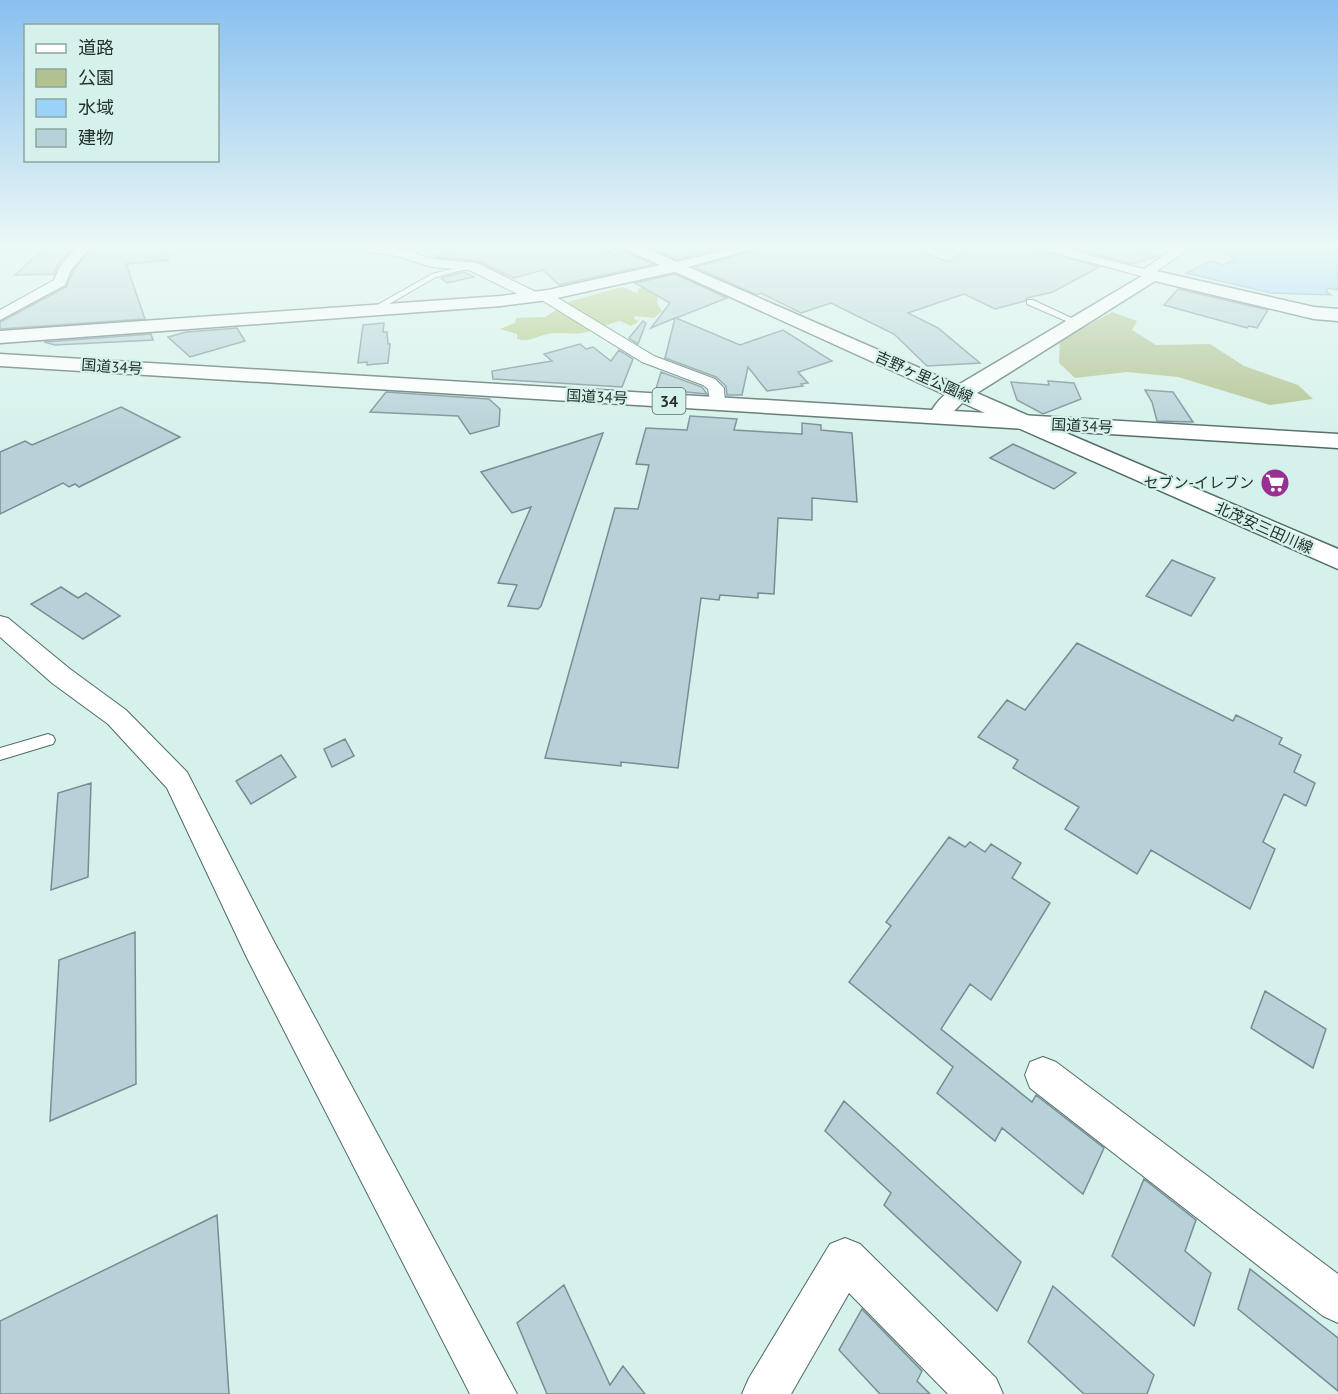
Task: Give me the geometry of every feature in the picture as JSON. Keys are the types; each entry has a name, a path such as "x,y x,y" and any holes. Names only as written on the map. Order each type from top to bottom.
{"main road":[{"path":"0,337 360,310"},
{"name":"吉野ヶ里公園線","path":"771,310 1026,423"},
{"path":"939,417 944,408 961,393 1095,310"},
{"path":"1301,310 1338,315"},
{"name":"国道34号","path":"0,360 1338,441"},
{"name":"北茂安三田川線","path":"1026,423 1338,560"}],"street":[{"path":"563,310 648,359 709,382 716,388 717,404"},
{"path":"0,624 61,676 117,717 177,780 259,946 494,1394"},
{"path":"1043,1075 1338,1301"},
{"path":"765,1394 845,1259 980,1394"}],"lane":[{"path":"1049,310 1076,322"},
{"path":"0,754 48,740"}],"green space":[{"path":"556,310 662,311 654,318 635,316 634,319 639,321 631,326 620,321 581,333 554,333 528,340 517,339 517,334 500,329 515,323 516,318 545,317"},
{"path":"1112,312 1137,321 1132,330 1156,345 1210,344 1244,366 1298,385 1313,399 1270,405 1178,377 1127,372 1075,378 1059,363 1060,340"}],"building":[{"path":"23,310 142,310 145,319 0,329 0,322"},
{"path":"665,310 696,310 676,318 740,345 783,330 832,361 798,372 808,383 801,384 803,386 767,391 748,367 742,395 727,395 726,386 716,377 665,358 675,318 651,328"},
{"path":"845,310 917,310 908,313 938,328 980,363 927,366 894,334"},
{"path":"1182,310 1268,310 1257,328 1249,326 1247,328"},
{"path":"643,321 646,323 638,344 629,338"},
{"path":"384,323 383,332 387,332 388,344 390,344 388,363 367,365 367,362 358,363 363,325"},
{"path":"237,328 245,341 190,357 168,337 186,332"},
{"path":"151,334 153,340 55,345 44,342"},
{"path":"580,344 586,349 593,347 611,361 619,350 633,359 622,387 493,379 492,371 552,361 544,354"},
{"path":"661,372 702,387 707,394 656,389"},
{"path":"1048,381 1074,383 1081,399 1043,414 1017,400 1011,382 1049,385"},
{"path":"1145,390 1173,392 1193,422 1157,421 1152,402"},
{"path":"386,392 489,399 500,409 499,426 470,434 458,416 370,412"},
{"path":"121,407 180,437 79,487 75,484 69,487 63,483 0,514 0,452 25,441 32,445"},
{"path":"690,416 737,419 734,430 802,434 802,423 821,425 821,430 852,433 857,502 812,498 812,520 778,518 774,594 758,593 758,598 720,595 719,600 701,598 678,768 621,762 621,766 545,758 615,508 638,509 649,465 636,464 646,428 687,430"},
{"path":"603,433 541,606 538,609 508,606 517,585 498,583 531,507 512,513 481,472"},
{"path":"1013,444 1076,473 1054,489 990,458"},
{"path":"1172,560 1215,578 1191,616 1146,596"},
{"path":"61,587 78,598 86,593 120,616 83,639 31,604"},
{"path":"1077,643 1233,721 1236,715 1282,738 1279,744 1301,755 1294,772 1315,783 1306,806 1284,794 1263,842 1275,849 1250,909 1151,850 1137,874 1065,829 1079,807 1013,768 1018,760 978,737 1007,700 1025,710"},
{"path":"345,739 354,756 332,767 324,749"},
{"path":"281,755 296,777 251,804 236,781"},
{"path":"91,783 88,877 51,890 58,793"},
{"path":"949,837 965,847 970,842 985,852 991,844 1021,863 1012,878 1050,903 991,1000 970,984 941,1029 1032,1102 1036,1095 1104,1148 1083,1194 1002,1128 995,1141 937,1093 953,1067 849,982 891,926 886,922"},
{"path":"135,932 136,1084 50,1121 59,960"},
{"path":"1265,991 1326,1029 1313,1068 1251,1028"},
{"path":"844,1101 1021,1262 997,1311 884,1205 891,1193 825,1131"},
{"path":"1144,1179 1196,1220 1185,1251 1211,1273 1194,1326 1112,1256"},
{"path":"217,1215 229,1394 0,1394 0,1321"},
{"path":"1250,1269 1338,1338 1338,1391 1238,1309"},
{"path":"564,1285 610,1385 623,1366 645,1394 547,1394 517,1323"},
{"path":"1053,1286 1154,1375 1147,1394 1084,1394 1028,1342"},
{"path":"862,1309 922,1371 917,1381 930,1394 880,1394 839,1350"}],"place":[{"name":"セブン-イレブン","path":"1275,483"}]}
